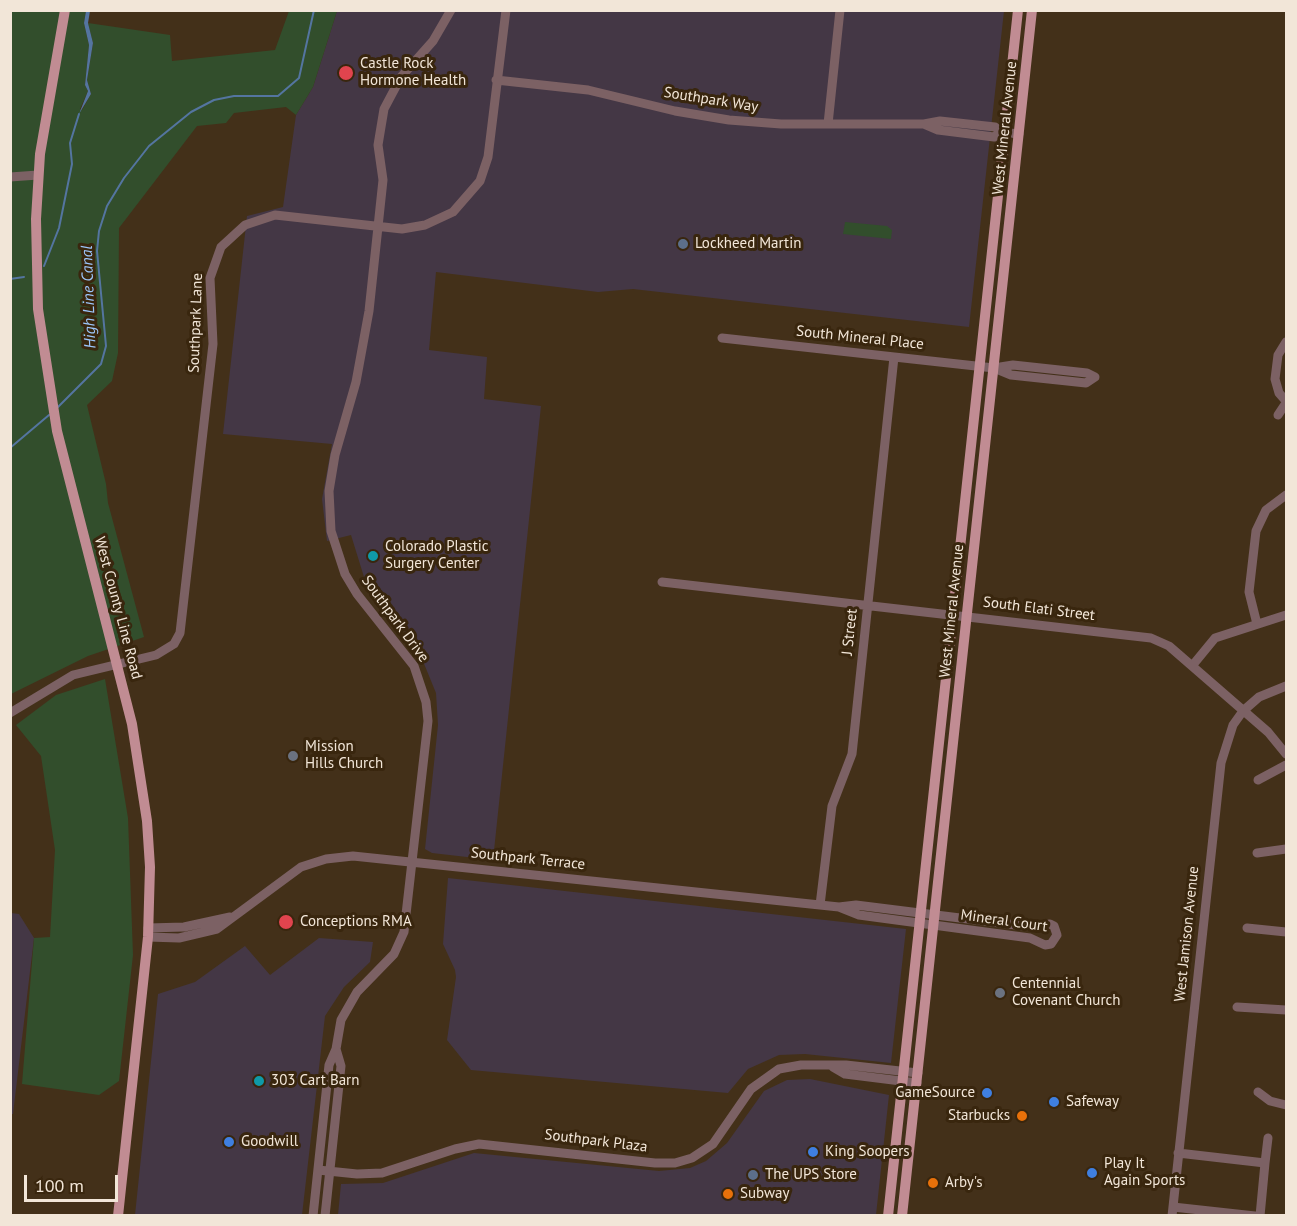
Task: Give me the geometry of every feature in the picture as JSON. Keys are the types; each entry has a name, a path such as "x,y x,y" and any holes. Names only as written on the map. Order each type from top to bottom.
{"main road":[{"name":"West County Line Road","path":"65,10 44,127 38,175 36,252 38,309 57,431 132,724 147,821 150,867 148,932 118,1215"},
{"name":"West Mineral Avenue","path":"888,1215 905,1077 1018,10"},
{"name":"West Mineral Avenue","path":"902,1215 1032,10"}],"street":[{"name":"Southpark Drive","path":"313,1215 329,1065 336,1048 341,1020 349,1003 361,987 387,963 402,937 426,742 426,702 414,666 357,594 345,574 331,531 328,509 332,471 364,341 383,180 378,146 384,109 401,77 433,41 451,10"},
{"name":"Southpark Lane","path":"10,713 73,675 148,658 169,648 178,639 183,624 213,344 210,278 221,247 245,225 275,215 402,230 425,225 453,212 480,181 488,157 506,10"},
{"path":"828,124 840,10"},
{"name":"Southpark Way","path":"496,80 588,90 675,111 729,120 828,124 924,124 938,130 994,137 1004,132 1019,134"},
{"path":"10,177 38,175"},
{"name":"South Mineral Place","path":"722,338 981,366 994,368 1011,375 1086,383 1095,377 1087,372 1013,365 994,368"},
{"path":"1278,415 1287,402 1276,383 1278,358 1287,342"},
{"name":"J Street","path":"820,905 832,806 852,754 894,357"},
{"path":"1257,624 1249,591 1256,531 1266,510 1287,495"},
{"name":"South Elati Street","path":"662,582 1151,638 1168,646 1192,666 1286,752"},
{"path":"1192,666 1215,638 1287,615"},
{"name":"West Jamison Avenue","path":"1172,1211 1216,796 1227,741 1233,724 1243,711 1269,691 1287,686"},
{"path":"1258,780 1287,765"},
{"path":"1257,853 1287,849"},
{"name":"Southpark Terrace","path":"148,932 179,938 202,934 222,926 230,917 286,876 319,861 353,856 838,907 853,914 921,917"},
{"name":"Mineral Court","path":"921,917 934,920 1030,938 1046,945 1051,944 1057,935 1054,926 1050,924 1024,926 934,920"},
{"path":"1247,928 1287,932"},
{"path":"1237,1006 1287,1010"},
{"name":"Southpark Drive","path":"325,1215 341,1066 336,1048"},
{"name":"Southpark Plaza","path":"318,1170 381,1173 455,1149 479,1144 655,1163 675,1163 692,1158 713,1144 751,1089 765,1076 791,1066 833,1067 845,1074 917,1078"},
{"path":"1258,1092 1270,1101 1287,1105"},
{"path":"1172,1211 1257,1215 1268,1138"},
{"path":"1178,1153 1265,1163"}],"shaded area":[{"path":"337,11 1004,11 969,327 633,289 598,292 436,272 429,350 487,357 484,399 541,406 493,860 432,853 425,849 438,725 436,693 418,649 364,577 351,535 327,541 322,499 332,444 223,434 247,216 283,207 296,115 313,87"},
{"path":"448,878 906,929 891,1063 805,1054 779,1055 748,1069 728,1093 471,1070 447,1040 456,977 443,944"},
{"path":"11,913 19,914 34,938 13,1114 11,1114"},
{"path":"319,938 373,942 370,962 344,987 325,1016 302,1215 135,1215 158,994 195,982 245,946 270,975"},
{"path":"810,1079 889,1095 876,1215 338,1215 341,1184 383,1183 474,1153 659,1171 690,1168 706,1161 727,1143 764,1091 787,1080"}],"green space":[{"path":"11,11 86,11 84,23 89,45 85,85 88,91 80,109 82,110 91,94 87,80 93,43 88,23 170,35 172,61 275,50 289,11 337,11 313,87 296,115 286,107 234,113 226,123 197,126 119,228 118,353 112,381 87,405 106,484 108,503 144,637 88,656 11,694"},
{"path":"845,222 887,226 892,230 891,239 843,234"},
{"path":"105,679 128,818 133,955 119,1081 99,1095 22,1084 34,938 50,937 55,850 41,756 16,725 56,695"}],"water":[{"path":"86,11 90,11 88,23 93,43 87,80 91,94 79,114 88,91 85,85 89,45 84,23"}],"waterway":[{"name":"High Line Canal","path":"58,407 101,364 106,346 97,251 99,231 107,206 124,178 149,146 191,112 214,100 234,96 278,96 299,78 314,10"},
{"path":"44,266 59,228 72,164 70,143 79,114"},
{"path":"10,279 24,277"},
{"name":"High Line Canal","path":"10,448 49,415"}],"place":[{"name":"Castle Rock Hormone Health","path":"346,73"},
{"name":"Lockheed Martin","path":"683,244"},
{"name":"Colorado Plastic Surgery Center","path":"373,556"},
{"name":"Mission Hills Church","path":"293,756"},
{"name":"Conceptions RMA","path":"286,922"},
{"name":"Centennial Covenant Church","path":"1000,993"},
{"name":"303 Cart Barn","path":"259,1081"},
{"name":"GameSource","path":"987,1093"},
{"name":"Safeway","path":"1054,1102"},
{"name":"Starbucks","path":"1022,1116"},
{"name":"Goodwill","path":"229,1142"},
{"name":"King Soopers","path":"813,1152"},
{"name":"Play It Again Sports","path":"1092,1173"},
{"name":"The UPS Store","path":"753,1175"},
{"name":"Arby's","path":"933,1183"},
{"name":"Subway","path":"728,1194"}]}
